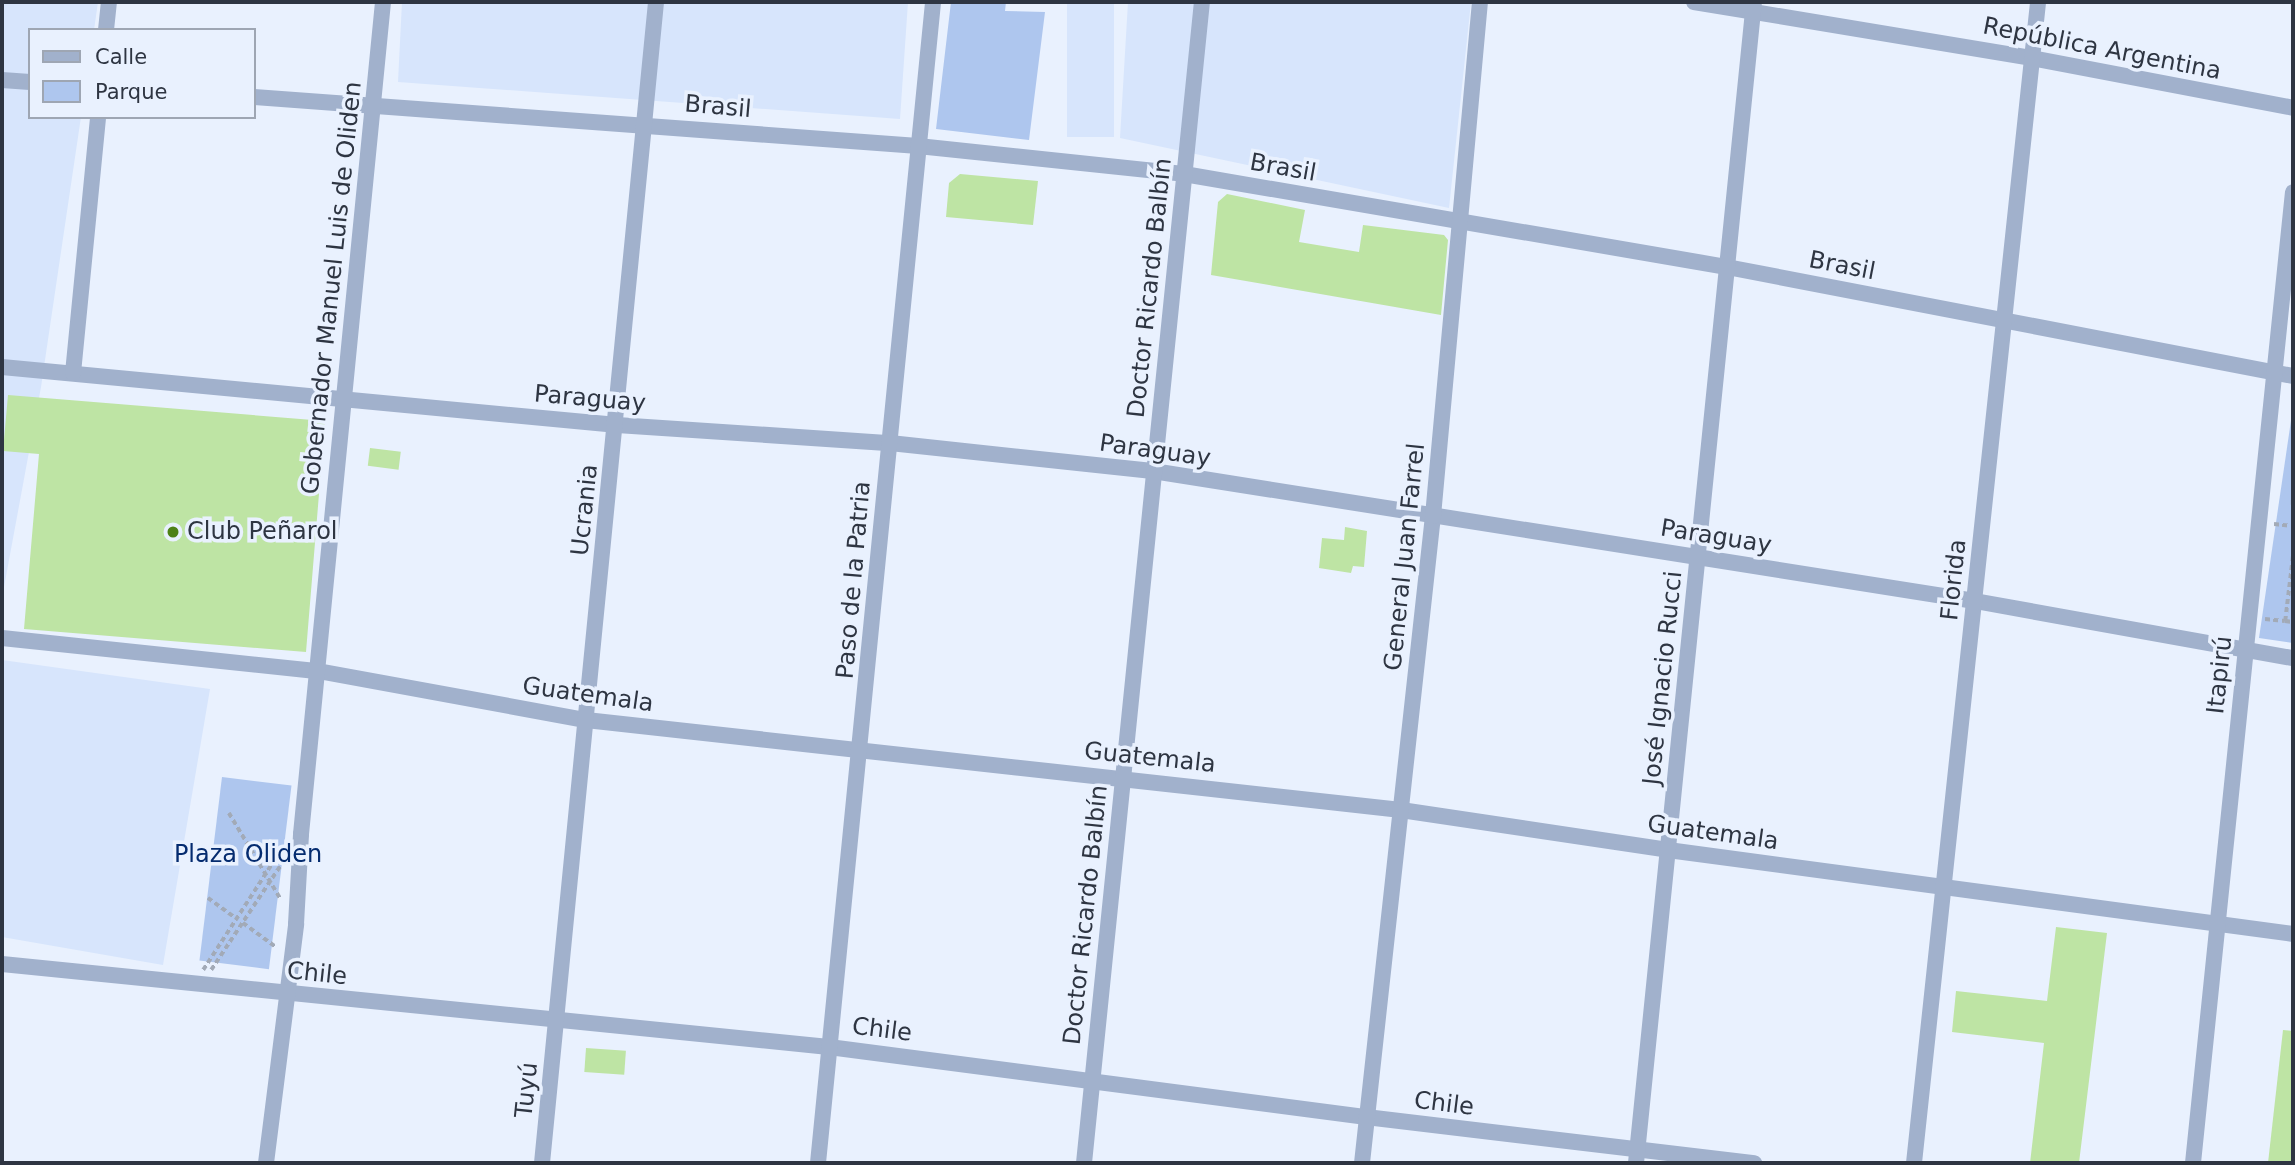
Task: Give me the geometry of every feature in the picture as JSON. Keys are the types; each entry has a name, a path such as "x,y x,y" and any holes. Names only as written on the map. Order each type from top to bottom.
{"street":[{"path":"106,28 109,2"},
{"name":"Gobernador Manuel Luis de Oliden","path":"266,1163 296,924 301,834 383,2"},
{"name":"Ucrania","path":"556,1022 617,425 656,2"},
{"name":"Paso de la Patria","path":"818,1163 933,2"},
{"name":"Doctor Ricardo Balbín","path":"1084,1163 1202,2"},
{"name":"General Juan Farrel","path":"1362,1163 1433,516 1480,2"},
{"name":"República Argentina","path":"1694,2 1754,7 2293,108"},
{"name":"Florida","path":"1914,1163 2038,2"},
{"name":"José Ignacio Rucci","path":"1637,1157 1754,7"},
{"path":"2,80 28,82"},
{"name":"Brasil","path":"256,97 643,123 918,146 1184,174 1727,267 2293,376"},
{"path":"73,373 98,119"},
{"name":"Itapirú","path":"2193,1163 2293,192"},
{"name":"Paraguay","path":"2,367 617,425 890,443 1153,471 1975,601 2293,658"},
{"name":"Guatemala","path":"2,638 317,671 586,720 1401,810 1668,850 2293,934"},
{"name":"Chile","path":"2,964 556,1022 829,1046 1366,1117 1637,1157 1754,1163"},
{"name":"Tuyú","path":"542,1163 556,1022"}],"path":[{"path":"2285,621 2293,554"},
{"path":"2250,617 2293,622"},
{"path":"229,813 296,924"},
{"path":"198,984 243,923 301,834"},
{"path":"198,984 285,844"},
{"path":"208,898 292,958"}],"shaded area":[{"path":"2,2 98,2 94,28 28,28 28,119 81,119 41,387 2,598"},
{"path":"402,2 908,2 900,119 398,82"},
{"path":"1067,2 1114,2 1114,137 1067,137"},
{"path":"1128,2 1471,2 1449,208 1120,138"},
{"path":"2,660 210,689 163,965 2,937"}],"green space":[{"path":"951,2 1006,2 1005,11 1045,12 1029,140 936,129"},
{"path":"2293,407 2293,643 2259,638"},
{"name":"Plaza Oliden","path":"222,777 291,786 269,969 199,961"}],"building":[{"path":"960,174 1038,181 1033,225 946,217 949,183"},
{"path":"1227,194 1305,210 1299,242 1359,252 1363,225 1444,235 1448,240 1441,315 1211,275 1218,202"},
{"name":"Club Peñarol","path":"8,395 325,421 306,652 24,629 39,454 3,451"},
{"path":"370,448 401,452 399,470 368,466"},
{"path":"1345,527 1367,531 1364,567 1353,566 1351,573 1319,568 1322,538 1344,540"},
{"path":"2056,927 2107,933 2079,1163 2030,1163 2044,1043 1952,1032 1956,991 2047,1001"},
{"path":"2283,1030 2293,1031 2293,1163 2268,1163"},
{"path":"586,1048 626,1051 624,1075 584,1072"}],"place":[{"name":"Club Peñarol","path":"173,532"}]}
